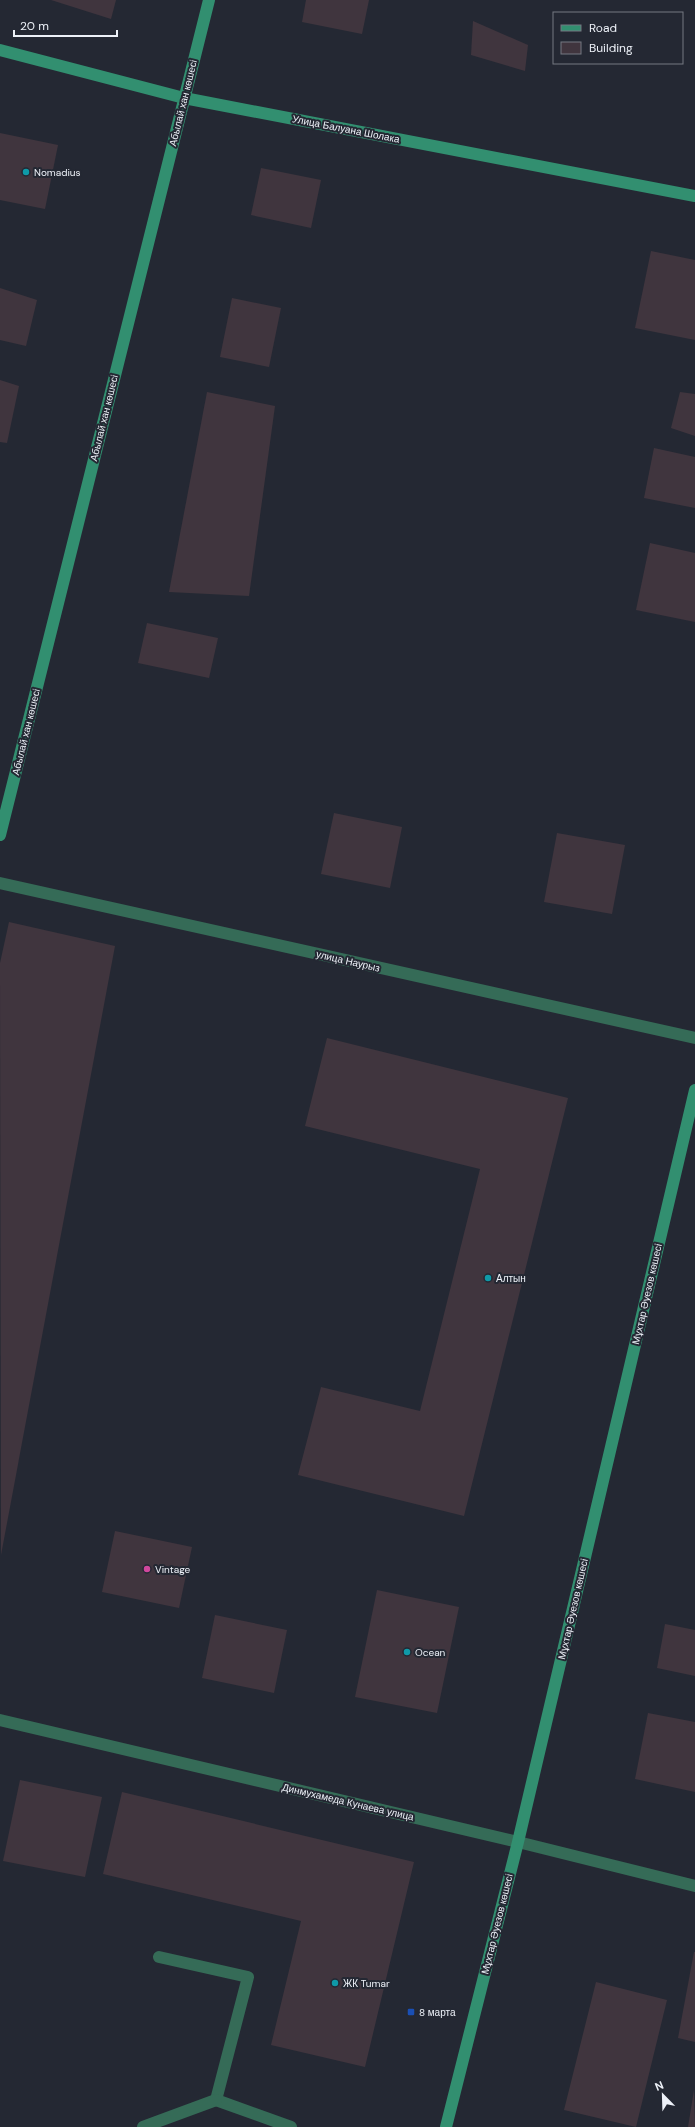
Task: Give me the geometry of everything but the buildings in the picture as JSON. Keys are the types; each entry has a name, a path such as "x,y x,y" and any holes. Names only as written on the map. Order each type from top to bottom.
{"street":[{"name":"Абылай хан көшесі","path":"0,835 209,0"},
{"name":"Улица Балуана Шолака","path":"0,50 184,98 695,196"},
{"name":"улица Наурыз","path":"0,883 695,1038"},
{"name":"Мұхтар Әуезов көшесі","path":"446,2127 518,1842 695,1090"},
{"name":"Динмухамеда Кунаева улица","path":"0,1720 518,1842 695,1886"},
{"path":"159,1957 248,1976 216,2100"},
{"path":"142,2127 216,2100 291,2127"}],"place":[{"name":"Nomadius","path":"26,172"},
{"name":"Алтын","path":"488,1278"},
{"name":"Vintage","path":"147,1569"},
{"name":"Ocean","path":"407,1652"},
{"name":"ЖК Tumar","path":"335,1983"},
{"name":"8 марта","path":"411,2012"}]}
